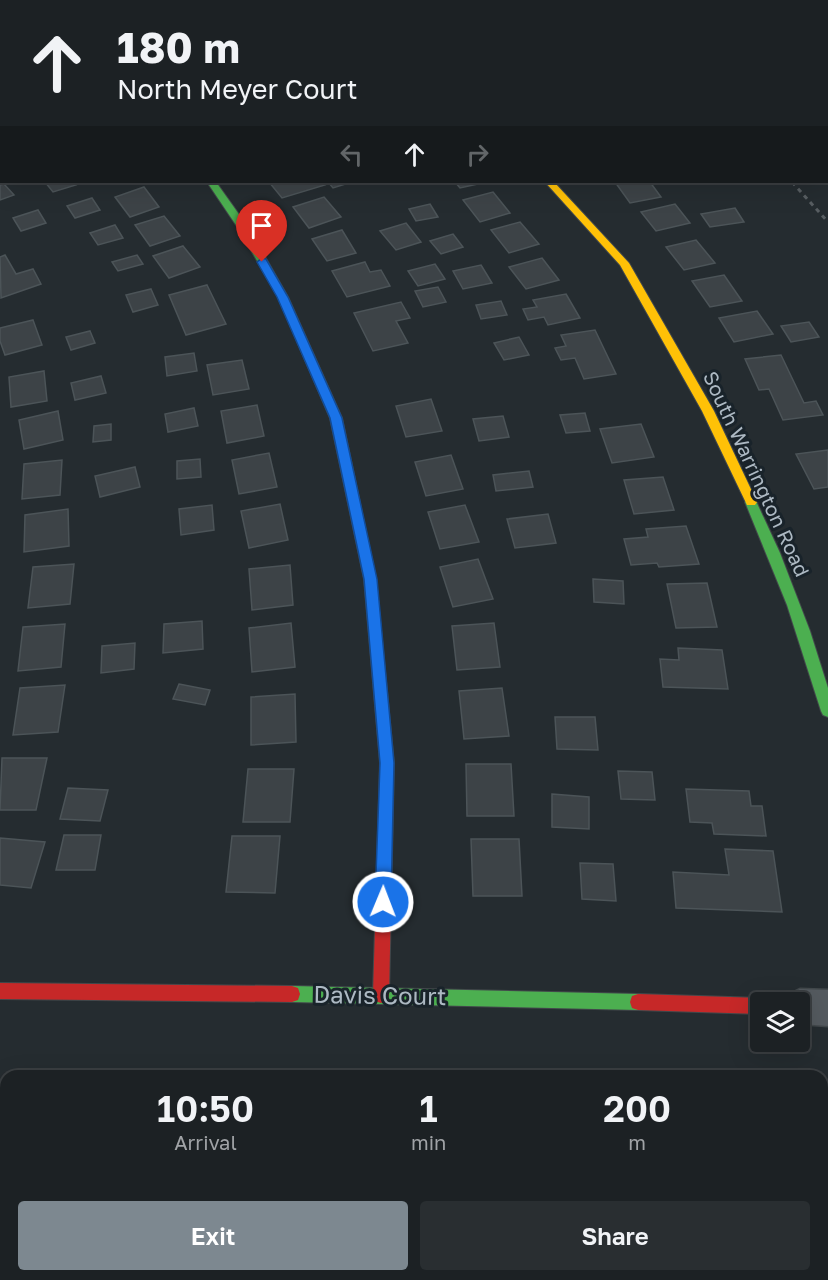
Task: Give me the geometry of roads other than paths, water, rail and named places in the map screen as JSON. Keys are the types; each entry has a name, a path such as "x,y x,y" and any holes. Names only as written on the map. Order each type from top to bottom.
{"street":[{"path":"211,183 243,227 282,297 336,418 370,579 387,763 381,995"},
{"name":"South Warrington Road","path":"550,183 624,263 708,411 755,509 781,570 809,645 828,711"},
{"name":"Davis Court","path":"0,991 381,995 750,1006"},
{"path":"810,1007 828,1008"}],"railway":[{"path":"793,183 828,222"}]}
